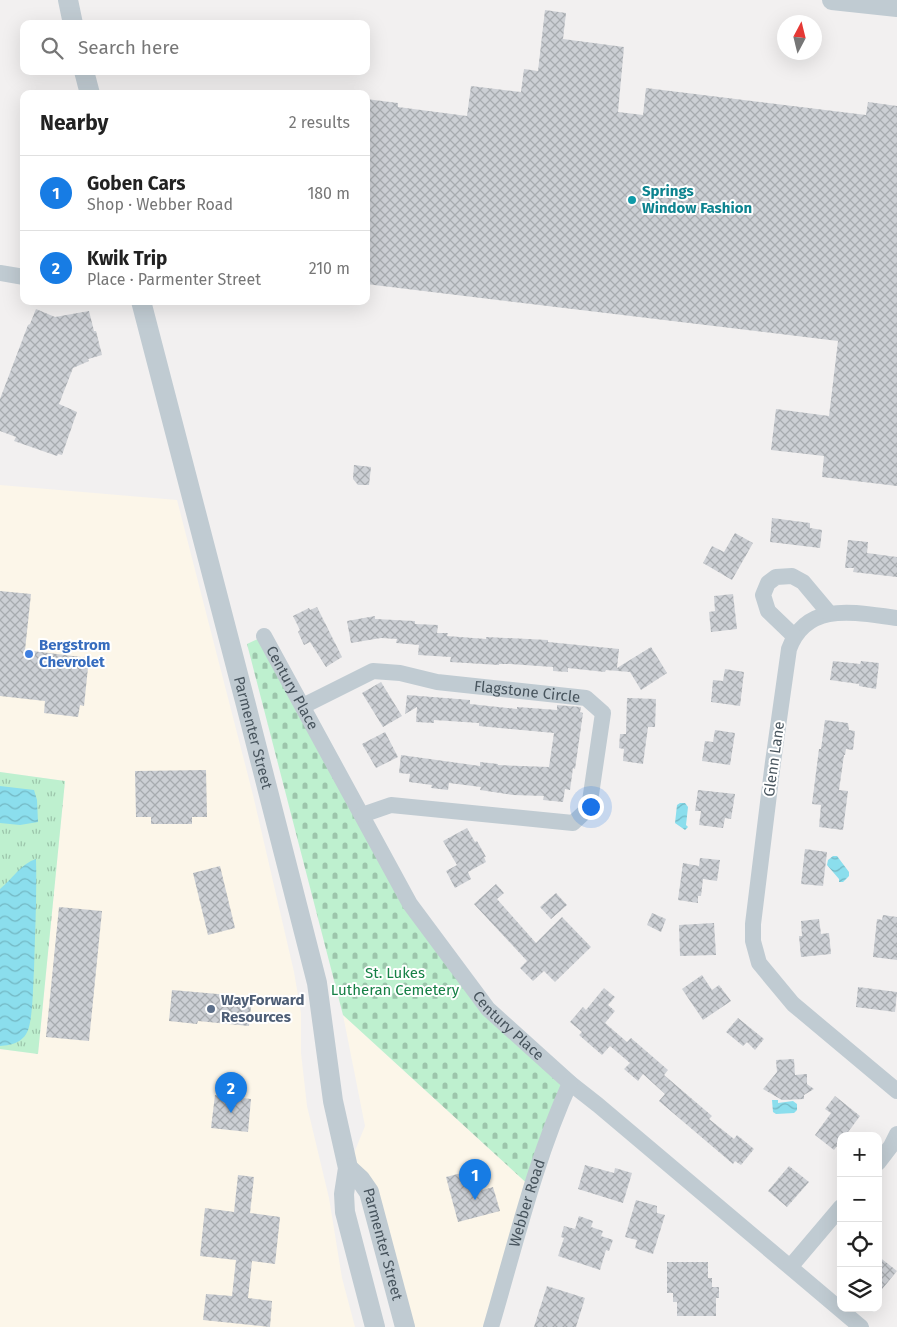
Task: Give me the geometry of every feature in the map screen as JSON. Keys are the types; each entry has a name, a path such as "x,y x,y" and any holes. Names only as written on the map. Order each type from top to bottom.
{"street":[{"path":"68,0 72,20"},
{"path":"832,0 897,7"},
{"path":"85,75 89,90"},
{"path":"0,273 20,276"},
{"name":"Parmenter Street","path":"142,305 309,950 320,1002 333,1101 348,1168 344,1194 345,1212 375,1327"},
{"path":"829,612 803,582 792,576 776,577 768,583 763,595 768,611 794,636 810,623 829,612 848,612 897,618"},
{"name":"Century Place","path":"264,636 410,904 488,1008 570,1083 598,1104 861,1327"},
{"name":"Glenn Lane","path":"794,636 789,649 773,762 753,924 753,941 758,963 793,1004 897,1091"},
{"name":"Flagstone Circle","path":"303,706 373,671 400,673 437,682 586,698 603,713 589,808 573,823 390,805 362,815"},
{"name":"Webber Road","path":"491,1327 532,1188 560,1106 570,1083"},
{"path":"882,1158 897,1134"},
{"name":"Parmenter Street","path":"348,1168 370,1192 405,1327"},
{"path":"791,1266 837,1212"}],"shaded area":[{"path":"0,485 177,500 253,795 294,972 301,1013 301,1053 307,1106 329,1198 342,1278 355,1327 0,1327 0,1049 38,1054 65,781 0,772"},
{"path":"343,1015 532,1188 491,1327 405,1327 372,1200 348,1168 365,1126"}],"green space":[{"name":"St. Lukes Lutheran Cemetery","path":"264,636 448,958 570,1083 532,1188 343,1015 247,644"},
{"path":"0,772 65,781 38,1054 0,1049"}],"water":[{"path":"0,786 34,790 37,800 38,822 20,825 0,823"},
{"path":"685,803 688,807 686,825 688,827 685,830 675,823 677,805"},
{"path":"833,856 837,856 849,872 849,876 843,882 839,882 839,879 827,865 828,860"},
{"path":"36,859 34,970 29,1027 25,1036 18,1042 0,1046 0,889 22,868"},
{"path":"772,1100 778,1100 778,1103 793,1101 797,1104 797,1110 794,1113 776,1114 773,1112"}],"building":[{"name":"Springs Window Fashion","path":"545,10 566,13 563,39 624,47 618,112 643,115 646,88 866,115 868,102 897,106 897,486 822,477 824,456 771,450 776,409 829,416 838,341 370,284 370,100 398,103 398,107 467,116 471,86 521,92 524,69 538,71"},
{"path":"36,309 55,317 89,311 102,355 88,359 89,361 73,368 59,404 77,412 62,455 58,454 57,456 14,441 16,437 0,431 0,399"},
{"path":"354,465 371,467 369,485 358,485 353,479"},
{"path":"772,518 810,523 810,528 822,530 820,548 770,542"},
{"path":"735,533 753,543 732,580 703,563 712,546 724,552"},
{"path":"848,540 868,542 867,553 897,557 897,577 853,572 854,568 845,568"},
{"name":"Bergstrom Chevrolet","path":"0,591 31,594 25,650 89,658 84,706 80,705 78,717 44,713 45,701 0,696"},
{"path":"733,594 737,629 711,632 709,612 715,611 714,596"},
{"path":"317,607 342,657 326,667 310,642 304,645 298,632 300,630 293,616 309,608 310,610"},
{"path":"375,616 375,619 415,621 415,624 438,625 437,633 448,633 447,636 548,640 548,642 619,649 617,668 651,647 667,673 641,690 630,672 606,670 605,672 568,668 568,672 553,671 553,667 450,662 451,657 418,655 419,645 396,643 397,639 381,638 351,643 347,621"},
{"path":"833,661 860,664 861,661 879,663 876,689 859,686 859,684 830,680"},
{"path":"725,669 744,672 740,706 711,702 713,680 723,681"},
{"path":"381,682 402,716 383,727 362,693"},
{"path":"407,695 470,700 470,704 517,709 517,707 557,710 557,705 581,707 580,712 583,713 575,769 573,768 570,790 565,789 563,802 543,800 544,796 513,795 480,790 481,787 449,783 448,790 431,788 432,785 409,782 410,774 399,773 401,755 480,766 480,762 498,765 549,767 554,733 479,726 479,723 434,720 434,723 416,722 417,707 405,714"},
{"path":"627,698 656,699 655,727 648,727 643,764 623,761 624,749 619,748 620,734 626,734"},
{"path":"825,720 848,723 849,730 855,731 853,750 846,749 844,755 839,790 848,791 843,830 819,827 821,805 812,804"},
{"path":"715,730 735,733 730,765 702,761 705,741 713,742"},
{"path":"385,732 398,757 376,768 362,744"},
{"path":"206,770 207,817 192,817 192,824 151,824 151,817 136,817 135,771"},
{"path":"698,790 735,794 731,819 725,818 723,828 699,825 701,811 695,811"},
{"path":"467,828 486,857 484,857 486,862 468,872 471,879 455,888 446,871 457,865 443,841"},
{"path":"805,849 827,852 823,886 801,884"},
{"path":"700,858 720,860 717,881 703,879 701,896 698,896 698,903 678,900 683,863 699,866"},
{"path":"220,866 235,928 208,935 193,873"},
{"path":"496,884 504,893 497,899 536,943 562,917 591,947 555,982 544,971 533,981 520,968 527,961 474,904"},
{"path":"556,893 567,905 551,919 540,907"},
{"path":"59,907 102,911 89,1041 46,1037"},
{"path":"652,913 666,919 661,932 647,925"},
{"path":"883,915 897,917 897,960 873,957 877,919 882,920"},
{"path":"819,919 821,934 829,933 831,954 801,957 799,936 802,936 801,921"},
{"path":"714,923 716,955 680,956 679,925"},
{"path":"702,975 712,990 719,985 731,1001 703,1020 682,989"},
{"path":"858,987 897,992 895,1012 856,1007"},
{"path":"604,988 615,997 608,1005 615,1011 605,1023 627,1042 631,1038 668,1070 664,1075 712,1116 709,1119 734,1139 737,1135 754,1149 741,1165 735,1161 733,1164 659,1101 665,1094 643,1074 638,1081 624,1069 630,1063 610,1046 602,1055 579,1035 582,1032 570,1022 583,1007 586,1010"},
{"name":"WayForward Resources","path":"172,990 252,997 249,1026 198,1021 197,1024 169,1021"},
{"path":"738,1018 764,1039 755,1050 747,1042 743,1046 726,1032"},
{"path":"794,1059 795,1075 807,1074 807,1084 814,1089 804,1095 804,1099 782,1100 763,1089 777,1072 776,1060"},
{"path":"215,1095 251,1099 248,1132 211,1128"},
{"path":"835,1096 860,1116 848,1132 837,1132 837,1146 834,1150 815,1135 831,1113 825,1109"},
{"path":"585,1165 614,1173 615,1168 632,1173 623,1203 578,1189"},
{"path":"789,1166 809,1182 787,1207 768,1191"},
{"path":"477,1169 483,1190 493,1187 500,1211 458,1222 446,1177"},
{"path":"238,1175 254,1177 250,1213 280,1217 275,1264 252,1261 248,1298 272,1301 270,1327 203,1320 206,1294 232,1296 236,1260 200,1256 205,1208 234,1212"},
{"path":"636,1200 657,1206 657,1213 665,1215 653,1254 635,1248 637,1240 625,1237"},
{"path":"579,1216 593,1221 591,1227 603,1231 601,1236 613,1240 609,1251 606,1250 600,1270 558,1256 564,1238 561,1237 564,1226 575,1229"},
{"path":"882,1259 897,1271 882,1289"},
{"path":"667,1262 708,1262 708,1278 712,1278 712,1287 719,1287 719,1298 716,1298 716,1316 677,1316 677,1302 673,1302 673,1293 667,1293"},
{"path":"547,1286 585,1298 576,1327 534,1327"}],"place":[{"name":"Springs Window Fashion","path":"632,200"},
{"name":"Bergstrom Chevrolet","path":"29,654"},
{"name":"WayForward Resources","path":"211,1009"},
{"name":"Kwik Trip","path":"231,1113"},
{"name":"Goben Cars","path":"475,1200"}]}
